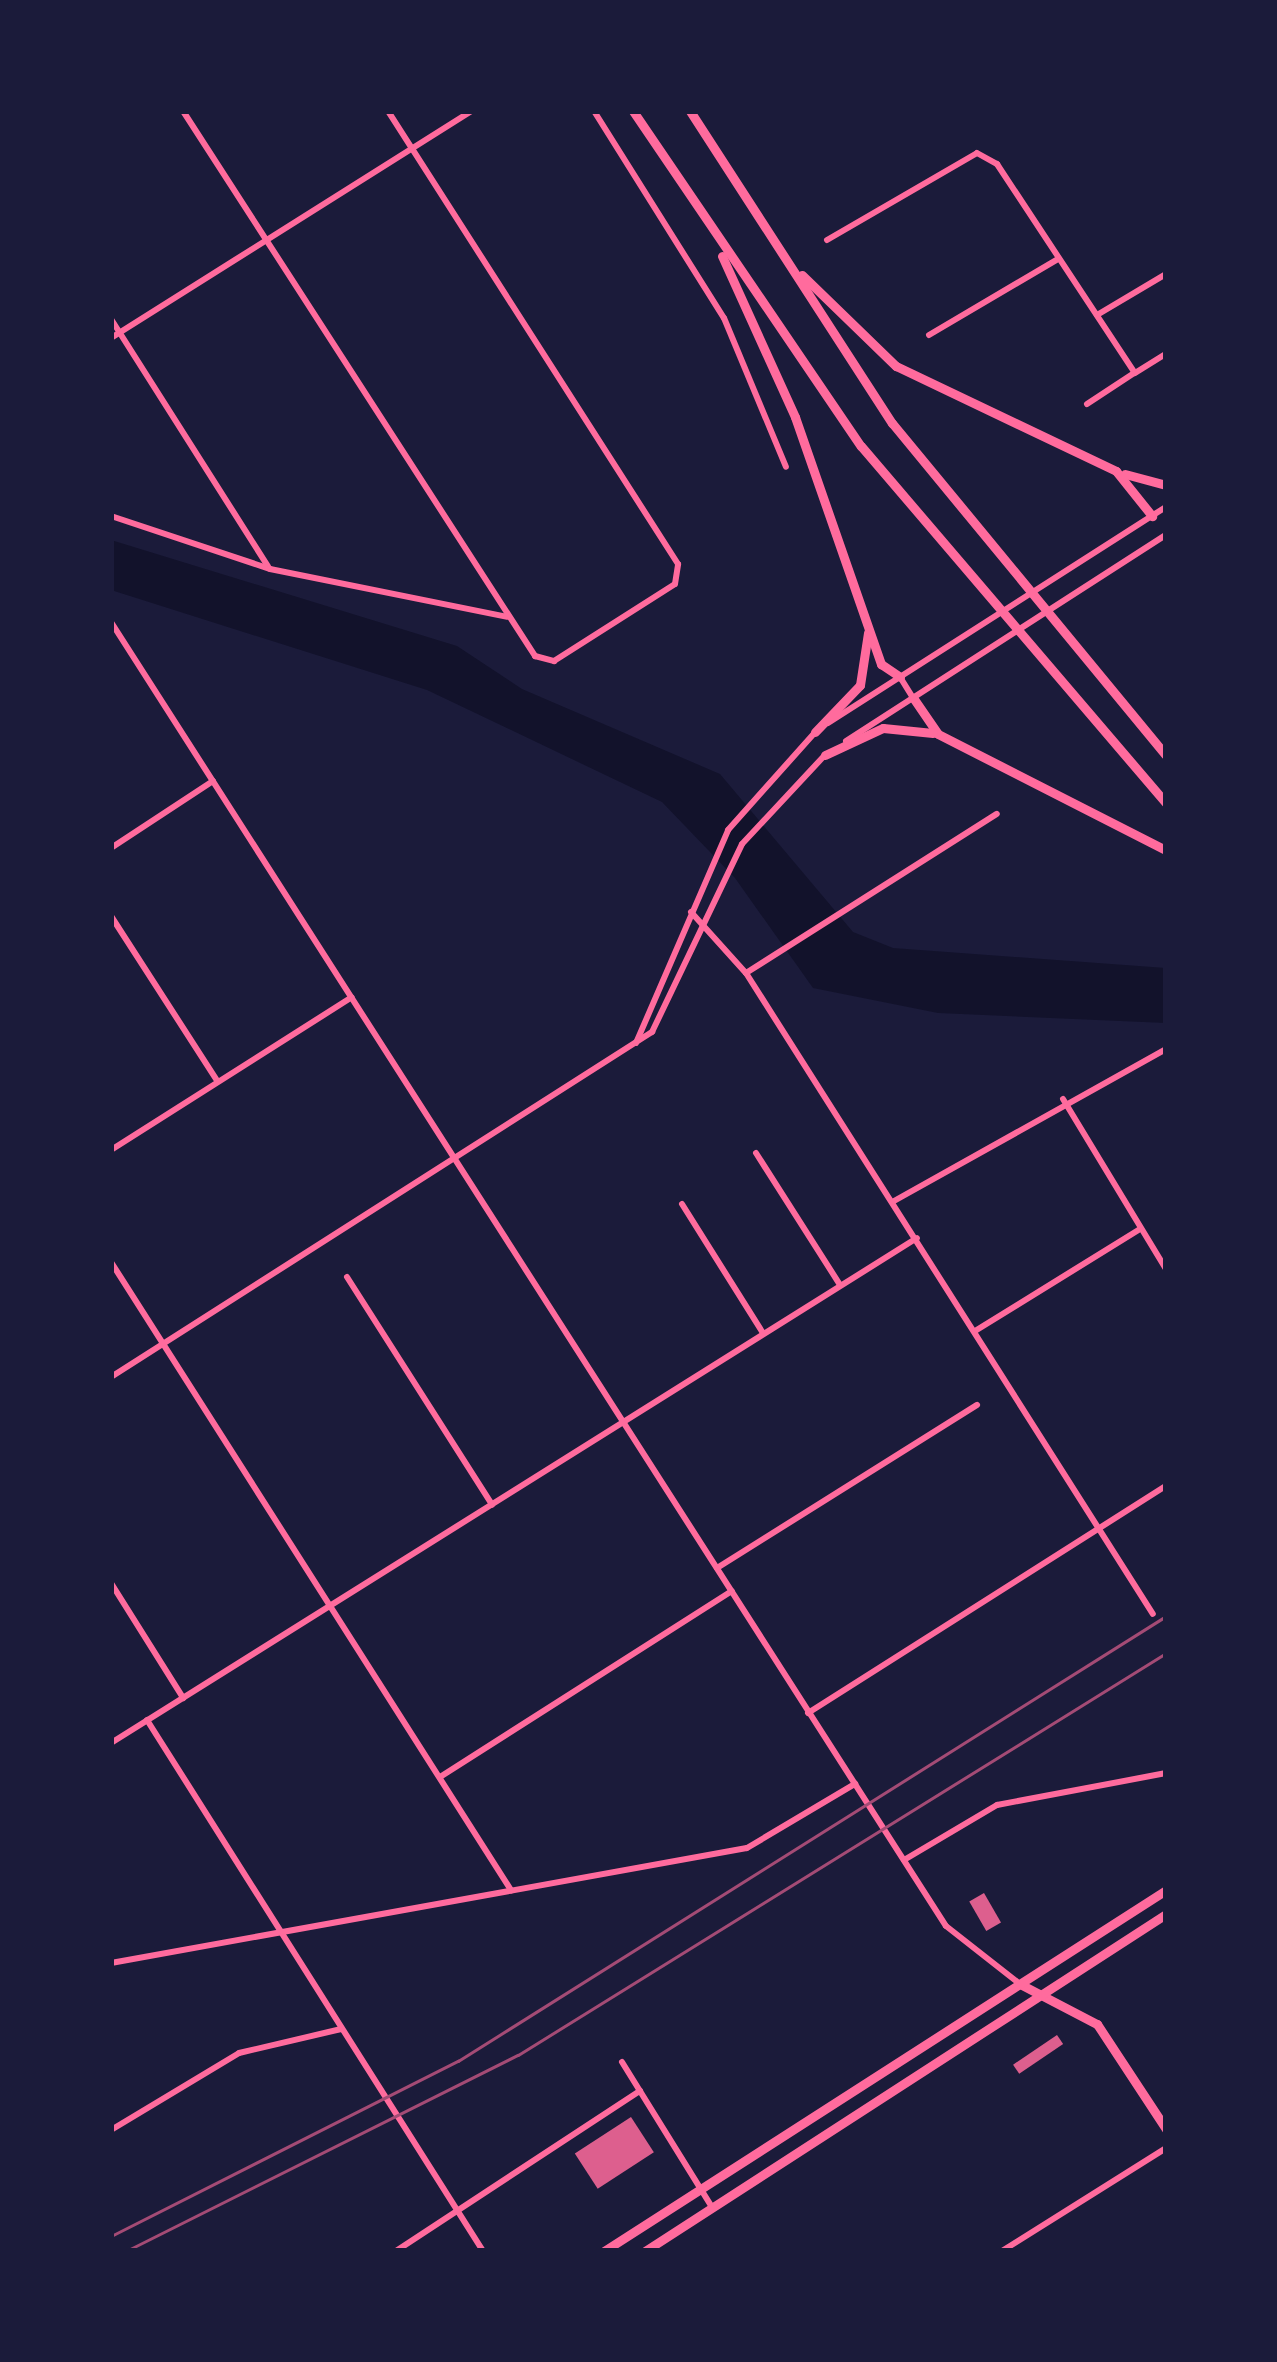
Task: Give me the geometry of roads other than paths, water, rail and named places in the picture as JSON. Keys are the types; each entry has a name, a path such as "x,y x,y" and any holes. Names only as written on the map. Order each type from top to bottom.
{"main road":[{"path":"634,111 712,235 977,588 1166,803"},
{"path":"690,111 775,243 1003,567 1166,755"},
{"path":"712,235 868,615 881,664 900,677"},
{"path":"775,243 848,329 896,366 1116,471 1166,485"},
{"path":"1116,471 1152,516"},
{"path":"815,732 860,685 868,615"},
{"path":"914,699 938,734"},
{"path":"825,754 883,728 938,734 1166,850"},
{"path":"608,2250 1166,1890"},
{"path":"645,2251 1166,1914"},
{"path":"1020,1984 1043,1990 1097,2024 1166,2129"}],"street":[{"path":"183,111 542,662 680,574 388,111"},
{"path":"111,338 472,111"},
{"path":"594,111 724,318 786,467"},
{"path":"827,240 977,153 998,164 1135,373"},
{"path":"929,335 1058,259"},
{"path":"1097,315 1166,274"},
{"path":"111,319 270,569"},
{"path":"1087,404 1166,354"},
{"path":"635,1043 712,862 752,792 815,732 1166,507"},
{"path":"111,516 270,569 510,617"},
{"path":"111,1377 635,1043 675,993 725,874 766,806 825,754 1166,534 1152,516"},
{"path":"111,622 904,1861 968,1953 1020,1984"},
{"path":"900,677 914,699"},
{"path":"111,848 214,780"},
{"path":"746,973 997,814"},
{"path":"691,912 746,973 1153,1614"},
{"path":"111,916 218,1082"},
{"path":"111,1150 352,997"},
{"path":"894,1201 1063,1099 1166,1049"},
{"path":"1063,1099 1166,1269"},
{"path":"756,1154 840,1285"},
{"path":"682,1204 763,1333"},
{"path":"975,1331 1140,1228"},
{"path":"111,1743 917,1238"},
{"path":"111,1262 511,1890"},
{"path":"347,1277 492,1505"},
{"path":"717,1568 977,1405"},
{"path":"808,1713 1166,1486"},
{"path":"111,1583 183,1698"},
{"path":"440,1777 732,1591"},
{"path":"147,1720 483,2251"},
{"path":"904,1861 997,1804 1166,1773"},
{"path":"111,1963 747,1848 855,1784"},
{"path":"111,2130 239,2053 343,2029"},
{"path":"622,2062 712,2207"},
{"path":"396,2251 455,2206 640,2091"},
{"path":"1001,2251 1166,2148"}],"railway":[{"path":"111,2236 458,2061 1166,1616"},
{"path":"126,2251 518,2055 1166,1653"}]}
